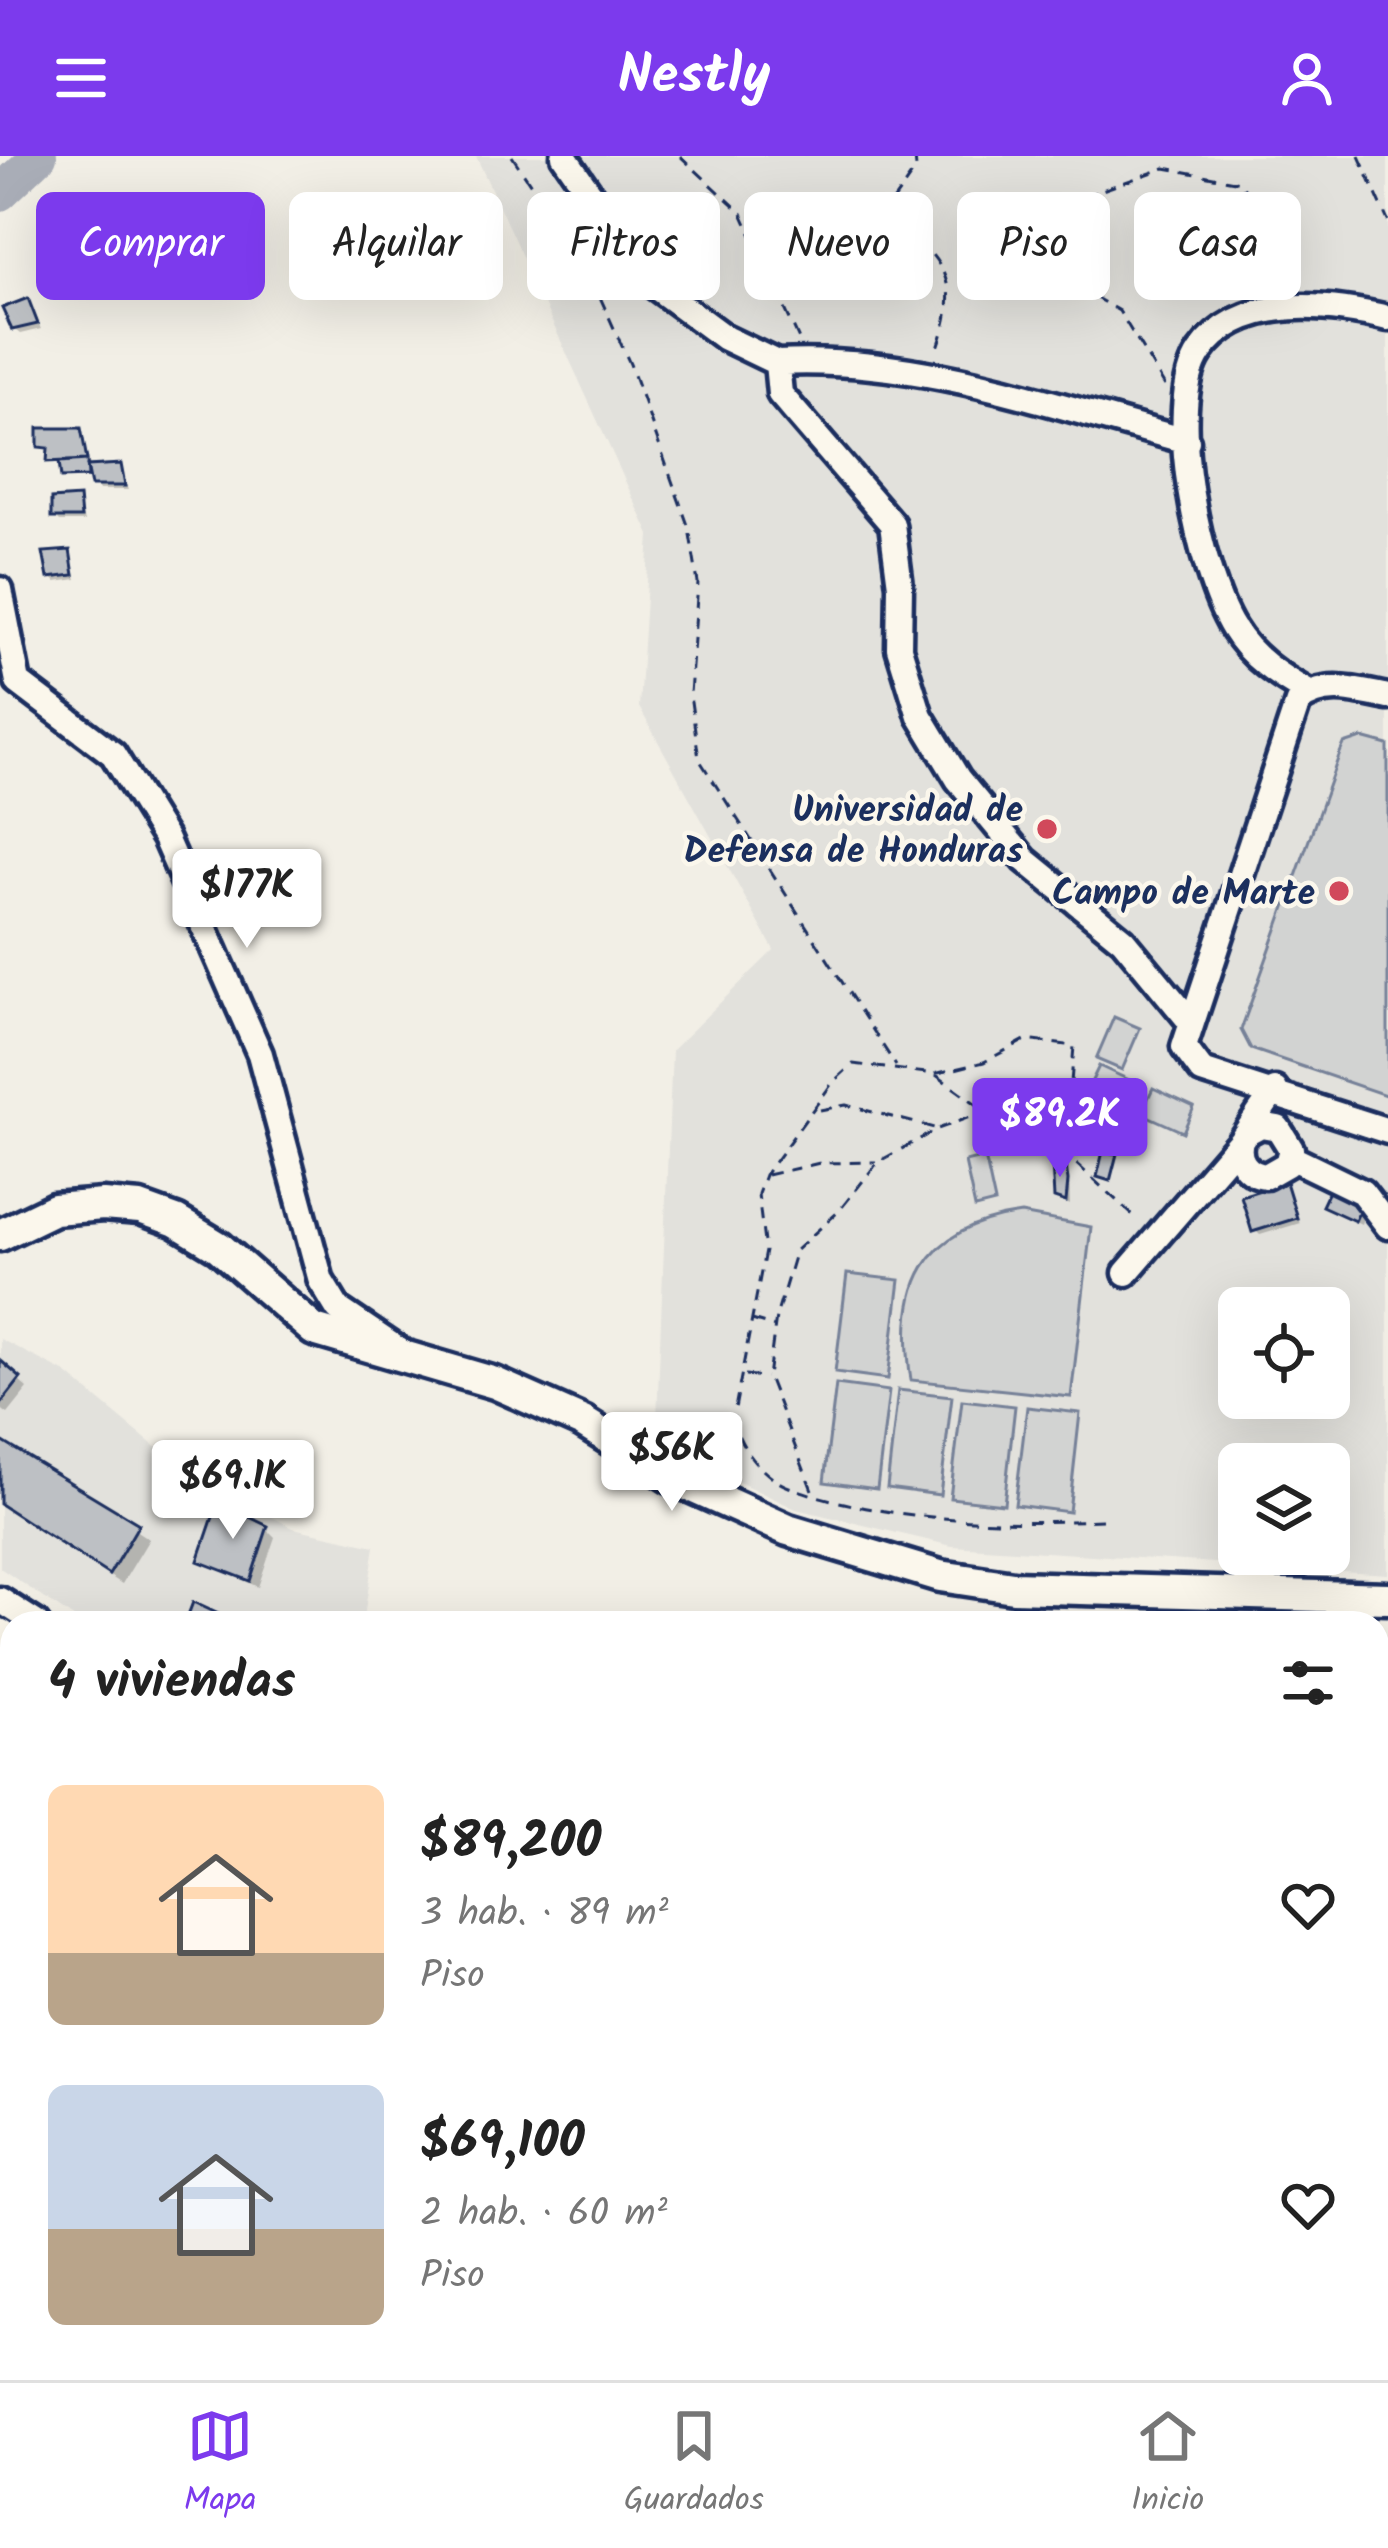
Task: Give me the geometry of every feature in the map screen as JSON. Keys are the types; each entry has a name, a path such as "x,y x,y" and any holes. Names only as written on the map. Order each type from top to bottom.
{"main road":[{"path":"0,1235 54,1209 140,1208 176,1221 218,1247 314,1330 495,1383 583,1422 672,1478 788,1530 940,1576 1012,1587 1388,1598"}],"street":[{"path":"565,156 653,285 725,338 777,363 810,361 979,382 1187,441"},
{"path":"1309,693 1269,670 1233,629 1208,574 1187,441 1189,373 1212,338 1276,309 1338,306 1388,317"},
{"path":"777,363 780,394 874,496 892,524 900,586 899,648 920,716 958,779 1025,860 1123,940 1189,1020"},
{"path":"0,590 9,679 113,754 165,838 260,1054 321,1281 338,1309 410,1358"},
{"path":"1388,697 1340,687 1309,693 1298,702 1189,1020 1184,1047 1202,1071 1275,1090 1388,1131"},
{"path":"1126,1273 1243,1136 1275,1090"},
{"path":"1261,1125 1278,1128 1289,1141 1290,1157 1274,1175 1258,1176 1243,1165 1243,1136 1261,1125"},
{"path":"1290,1157 1361,1192 1388,1226"}],"path":[{"path":"512,156 586,268 630,364 689,528 698,583 690,694 699,759 899,1069"},
{"path":"680,156 742,213 810,361"},
{"path":"915,156 916,169 889,207 890,215 932,251 948,274 950,316 927,376"},
{"path":"1359,156 1388,221"},
{"path":"1187,409 1171,394 1119,310 1084,291 1068,273 1067,250 1085,196 1165,168 1240,182 1248,194 1245,213 1251,243 1276,281 1276,309"},
{"path":"1056,1137 1071,1084 1074,1046 1024,1040 984,1062 934,1074 853,1064 833,1082 818,1110 765,1175 758,1194 765,1251 733,1418 738,1443 785,1486 1000,1524 1102,1520"},
{"path":"934,1074 986,1112 1056,1137 1071,1159 1155,1236"},
{"path":"818,1110 846,1105 938,1129"},
{"path":"813,1492 768,1377 775,1327 796,1250 839,1211 878,1162 938,1129 986,1112"},
{"path":"765,1175 820,1162 878,1162"},
{"path":"750,1319 775,1327"},
{"path":"744,1375 768,1377"}],"shaded area":[{"name":"Universidad de Defensa de Honduras","path":"476,156 1388,156 1388,1574 1350,1572 1350,1443 1218,1443 1218,1563 952,1546 796,1509 656,1443 672,1050 774,950 639,707 650,535 542,300 720,300 720,192 527,192 527,267 503,215 503,192 493,192"},
{"name":"Campo de Marte","path":"1362,738 1388,745 1388,1096 1251,1049 1241,1030 1340,753 1344,744"},
{"path":"1114,1017 1140,1028 1122,1070 1096,1059"},
{"path":"1099,1066 1140,1085 1129,1110 1087,1091"},
{"path":"1153,1088 1194,1107 1183,1132 1141,1113"},
{"path":"985,1157 995,1203 975,1208 965,1162"},
{"path":"1021,1214 1091,1227 1071,1397 911,1380 908,1317 923,1267 960,1233"},
{"path":"847,1274 900,1280 888,1379 835,1372"},
{"path":"0,1339 66,1373 181,1468 293,1528 375,1546 365,1611 63,1611 0,1568"},
{"path":"836,1384 889,1391 877,1489 824,1482"},
{"path":"898,1390 952,1396 940,1495 887,1488"},
{"path":"962,1400 1015,1406 1004,1504 950,1498"},
{"path":"1027,1407 1080,1413 1069,1512 1015,1505"}],"building":[{"path":"28,298 38,324 12,330 2,308"},
{"path":"38,428 81,428 87,460 47,462 48,448 38,447"},
{"path":"87,460 88,477 61,478 59,462"},
{"path":"121,464 125,486 91,486 87,466"},
{"path":"79,497 81,518 51,518 51,499"},
{"path":"70,550 74,575 48,578 43,552"},
{"path":"1103,1151 1117,1154 1110,1181 1097,1177"},
{"path":"1065,1159 1066,1202 1054,1198 1052,1163"},
{"path":"1286,1182 1297,1218 1252,1232 1241,1196"},
{"path":"1330,1189 1363,1203 1355,1221 1322,1206"},
{"path":"0,1360 21,1378 0,1405"},
{"path":"0,1440 139,1524 109,1575 0,1504"},
{"path":"218,1502 268,1526 250,1581 198,1561"},
{"path":"193,1602 212,1611 190,1611"}],"waterway":[{"path":"0,193 39,156"}],"place":[{"name":"Universidad de Defensa de Honduras","path":"1047,829"},
{"name":"Campo de Marte","path":"1339,891"}]}
